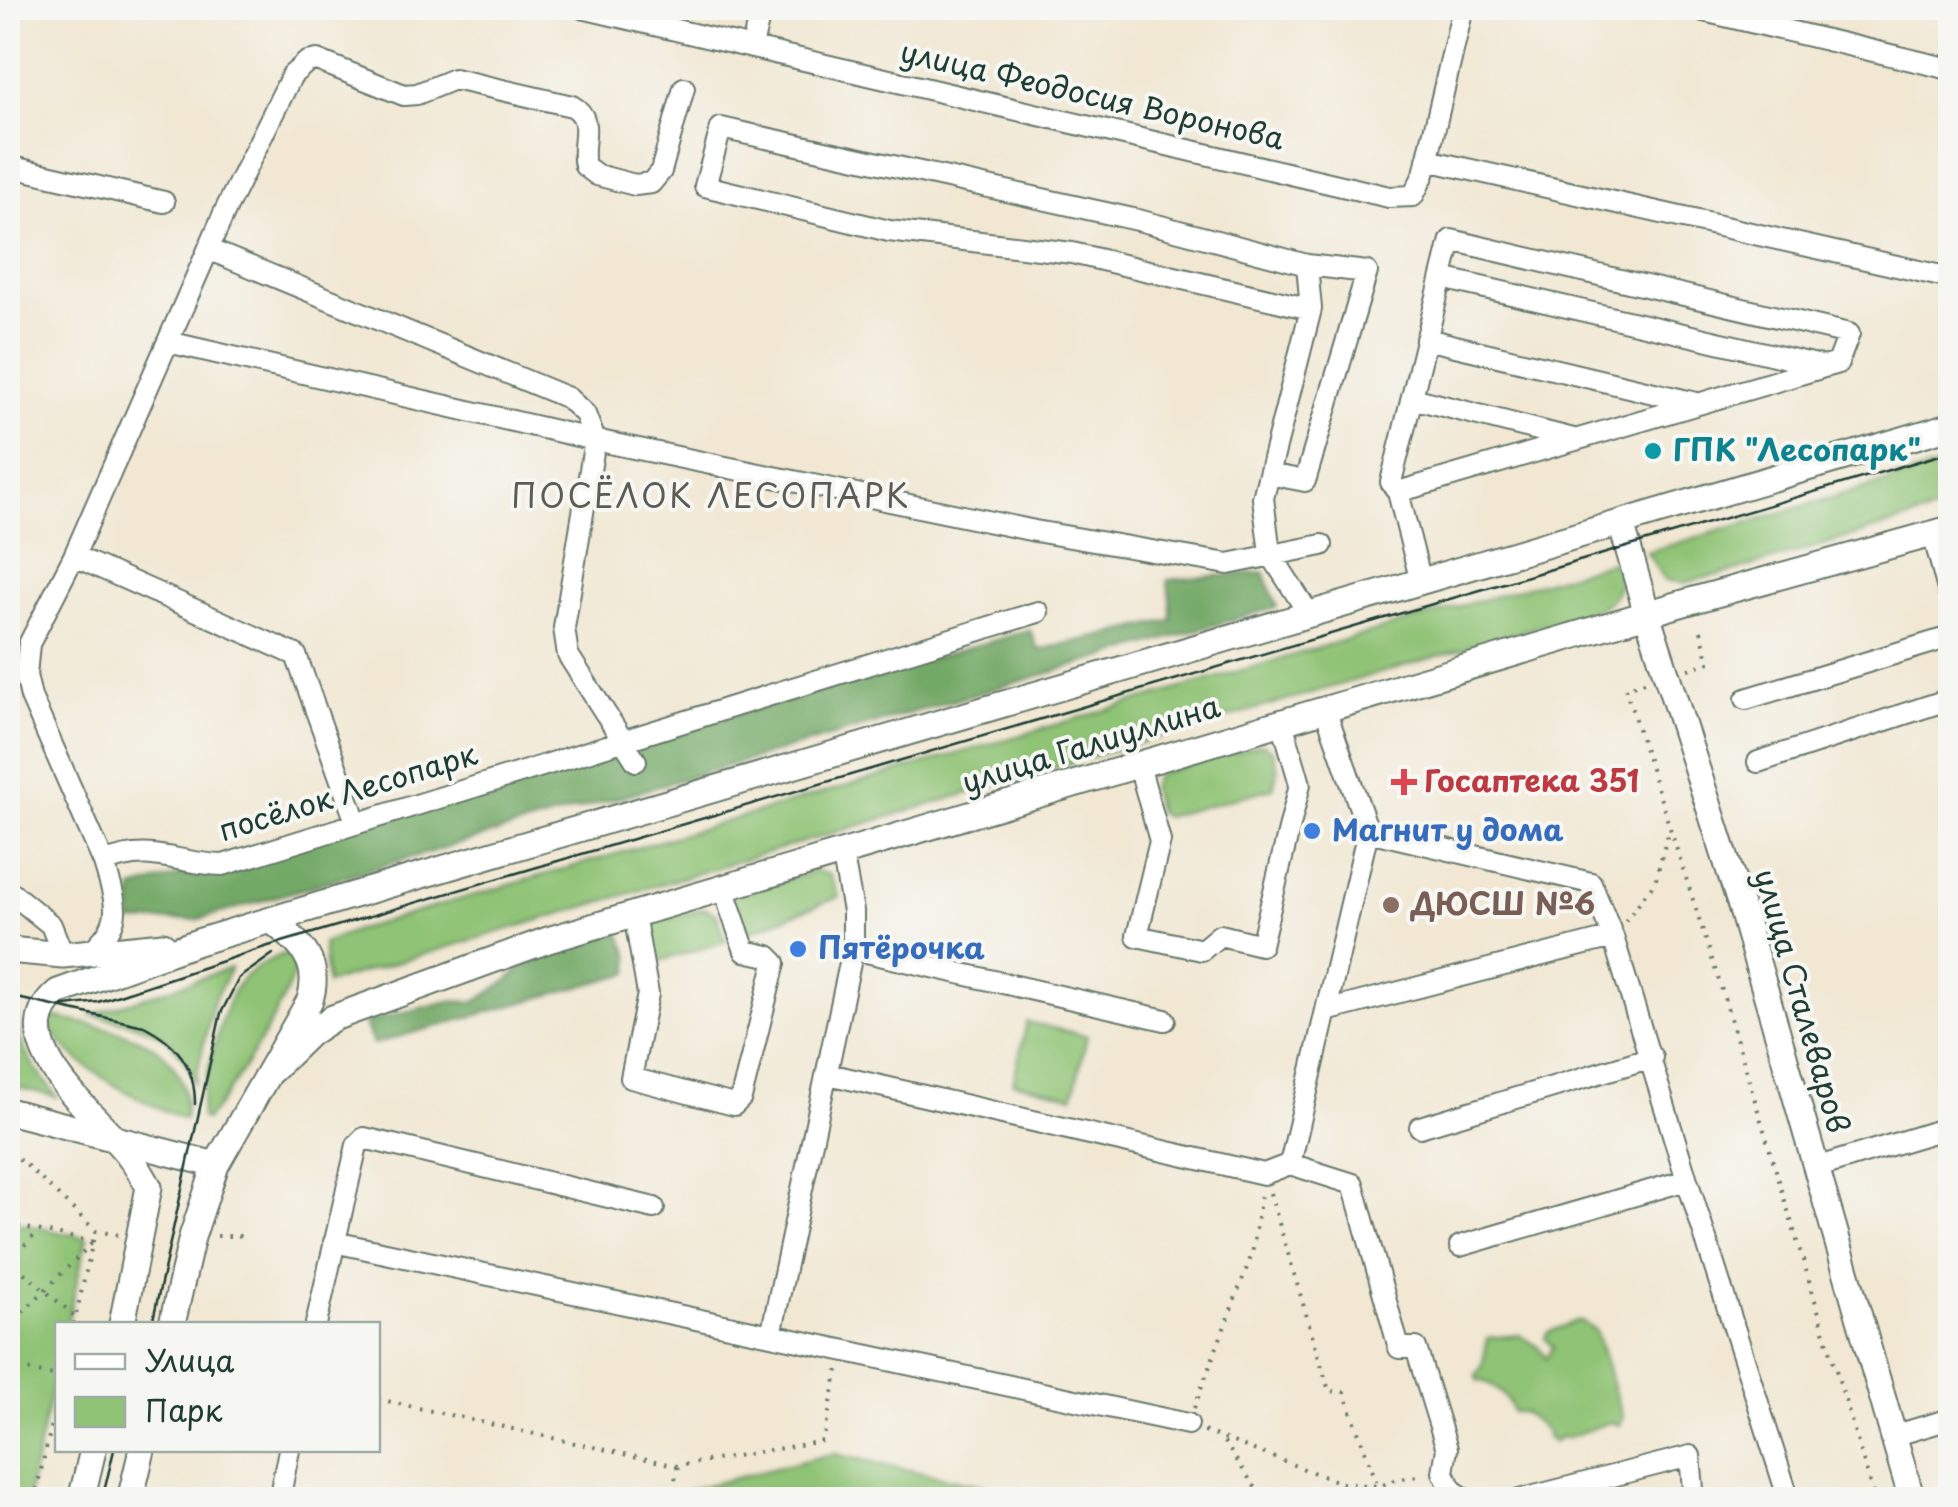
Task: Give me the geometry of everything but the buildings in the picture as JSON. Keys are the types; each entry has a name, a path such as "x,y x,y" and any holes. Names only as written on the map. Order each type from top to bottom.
{"main road":[{"name":"улица Галиуллина","path":"116,1140 51,1066 41,1045 45,1004 58,992 271,920 1950,426"},
{"name":"улица Сталеваров","path":"1621,523 1740,903 1893,1436 1905,1498"},
{"name":"улица Галиуллина","path":"272,1070 310,1033 344,1013 548,940 1647,614 1942,531"},
{"name":"улица Галиуллина","path":"172,1322 192,1237 216,1165 272,1070 316,983 311,962 299,943 271,920"},
{"path":"8,950 63,955 198,942"},
{"path":"8,1111 216,1165"},
{"path":"116,1140 149,1187 122,1322"},
{"path":"81,1500 93,1452"},
{"path":"130,1500 142,1452"}],"street":[{"name":"улица Феодосия Воронова","path":"582,8 1390,197 1413,196 1427,160"},
{"path":"752,47 761,8"},
{"path":"1463,8 1427,160 1950,278"},
{"path":"1691,8 1950,69"},
{"path":"90,952 114,928 115,899 104,863 31,697 26,675 30,644 74,556 225,211 292,75 307,62 327,62 404,95 417,94 454,79 572,106 584,114 586,121 582,158 585,166 597,175 635,186 651,184 661,171 684,88"},
{"path":"1270,474 1305,481 1367,272 1307,266 1142,221 721,128 705,186 889,230 1072,253 1311,309"},
{"path":"8,166 164,202"},
{"path":"1398,492 1838,363 1848,334 1451,240 1391,482 1398,492 1420,582"},
{"path":"210,250 568,398 585,414 595,440 564,628 568,655 636,761"},
{"path":"1307,266 1311,309 1263,498 1270,553 1309,614"},
{"path":"1442,278 1823,366"},
{"path":"1426,339 1698,404"},
{"path":"168,342 595,440 1035,532 1228,564 1322,545"},
{"path":"1412,398 1575,440"},
{"path":"1942,531 1950,596"},
{"path":"74,556 296,655 356,822"},
{"name":"посёлок Лесопарк","path":"104,863 126,853 146,853 196,864 223,865 1038,612"},
{"path":"1746,699 1950,637"},
{"path":"1758,762 1950,699"},
{"path":"1290,1164 1368,832 1325,710"},
{"path":"1138,764 1160,841 1137,936 1202,950 1220,935 1261,945 1300,784 1282,722"},
{"path":"1368,832 1591,883 1614,937 1686,1180 1789,1500"},
{"path":"771,1336 853,949 853,910 842,852"},
{"path":"634,914 648,994 632,1078 734,1105 741,1098 774,964 768,956 745,951 723,888"},
{"path":"8,890 51,925 63,955"},
{"path":"1326,1011 1614,937"},
{"path":"853,949 1165,1020"},
{"path":"1420,1127 1652,1057"},
{"path":"828,1074 1264,1174 1290,1164 1353,1184 1400,1348 1416,1348 1447,1449 1442,1472 1452,1490 1467,1500"},
{"path":"1815,1168 1950,1126"},
{"path":"316,1322 357,1145 364,1138 654,1208"},
{"path":"1460,1246 1686,1180"},
{"path":"334,1242 1188,1424"},
{"path":"1893,1436 1950,1419"},
{"path":"279,1500 290,1452"},
{"path":"1519,1500 1690,1456 1694,1500"}],"path":[{"path":"1700,630 1709,663 1625,688 1875,1500"},
{"path":"1614,937 1655,882 1670,828"},
{"path":"8,1157 21,1160 96,1231 75,1322"},
{"path":"1264,1174 1252,1254 1188,1424 1342,1482 1380,1486 1442,1472"},
{"path":"1264,1174 1329,1391 1344,1392 1384,1500"},
{"path":"8,1224 93,1242"},
{"path":"39,1231 8,1259 76,1317"},
{"path":"8,1327 93,1242"},
{"path":"380,1399 678,1466 823,1441 842,1351"},
{"path":"8,1366 55,1375"},
{"path":"34,1500 55,1411"},
{"path":"1223,1440 1264,1500"},
{"path":"671,1500 678,1466"}],"green space":[{"path":"1950,463 1950,507 1735,571 1684,583 1664,580 1647,552"},
{"path":"1611,562 1619,566 1617,589 1611,599 1593,611 327,983 323,943 356,930"},
{"path":"1264,572 1277,607 199,919 131,922 133,889 1030,630 1038,650 1172,620 1168,580"},
{"path":"1262,744 1272,750 1278,768 1273,788 1165,817 1158,813 1151,787 1157,774"},
{"path":"816,871 830,875 839,897 746,933 731,900 737,894"},
{"path":"704,908 717,914 726,941 647,965 644,930 651,923"},
{"path":"620,932 630,958 629,973 373,1044 364,1022 449,1001 475,1002 506,982 531,958"},
{"path":"290,952 295,964 292,979 271,1021 215,1110 205,1120 201,1118 214,1046 234,990 252,971"},
{"path":"231,968 213,1002 195,1083 178,1051 156,1032 92,1015"},
{"path":"8,1009 17,1011 23,1046 57,1097 8,1085"},
{"path":"48,1016 120,1032 162,1053 176,1069 184,1091 184,1119 126,1091 83,1063 53,1032"},
{"path":"1027,1022 1087,1036 1073,1096 1013,1082"},
{"path":"8,1221 87,1238 67,1322 55,1322 55,1375 27,1499 8,1499"},
{"path":"1574,1322 1595,1330 1623,1418 1620,1425 1610,1422 1553,1442 1547,1438 1547,1431 1523,1412 1513,1412 1500,1392 1479,1381 1476,1375 1482,1367 1488,1338 1519,1335 1537,1346 1546,1358 1553,1347 1545,1339 1547,1333"},
{"path":"835,1453 1043,1499 686,1499 688,1490"}],"tram line":[{"path":"57,1007 98,1002 265,947 1950,452"},
{"path":"152,1322 221,1013 239,978 273,954"},
{"path":"8,996 144,1026 166,1040 182,1057 192,1078 195,1104"},
{"path":"102,1500 114,1452"}],"place":[{"name":"ГПК \"Лесопарк\"","path":"1653,451"},
{"name":"Госаптека 351","path":"1404,782"},
{"name":"Магнит у дома","path":"1312,831"},
{"name":"ДЮСШ №6","path":"1391,905"},
{"name":"Пятёрочка","path":"798,949"}],"district":[{"name":"ПОСЁЛОК ЛЕСОПАРК","path":"711,497"}]}
